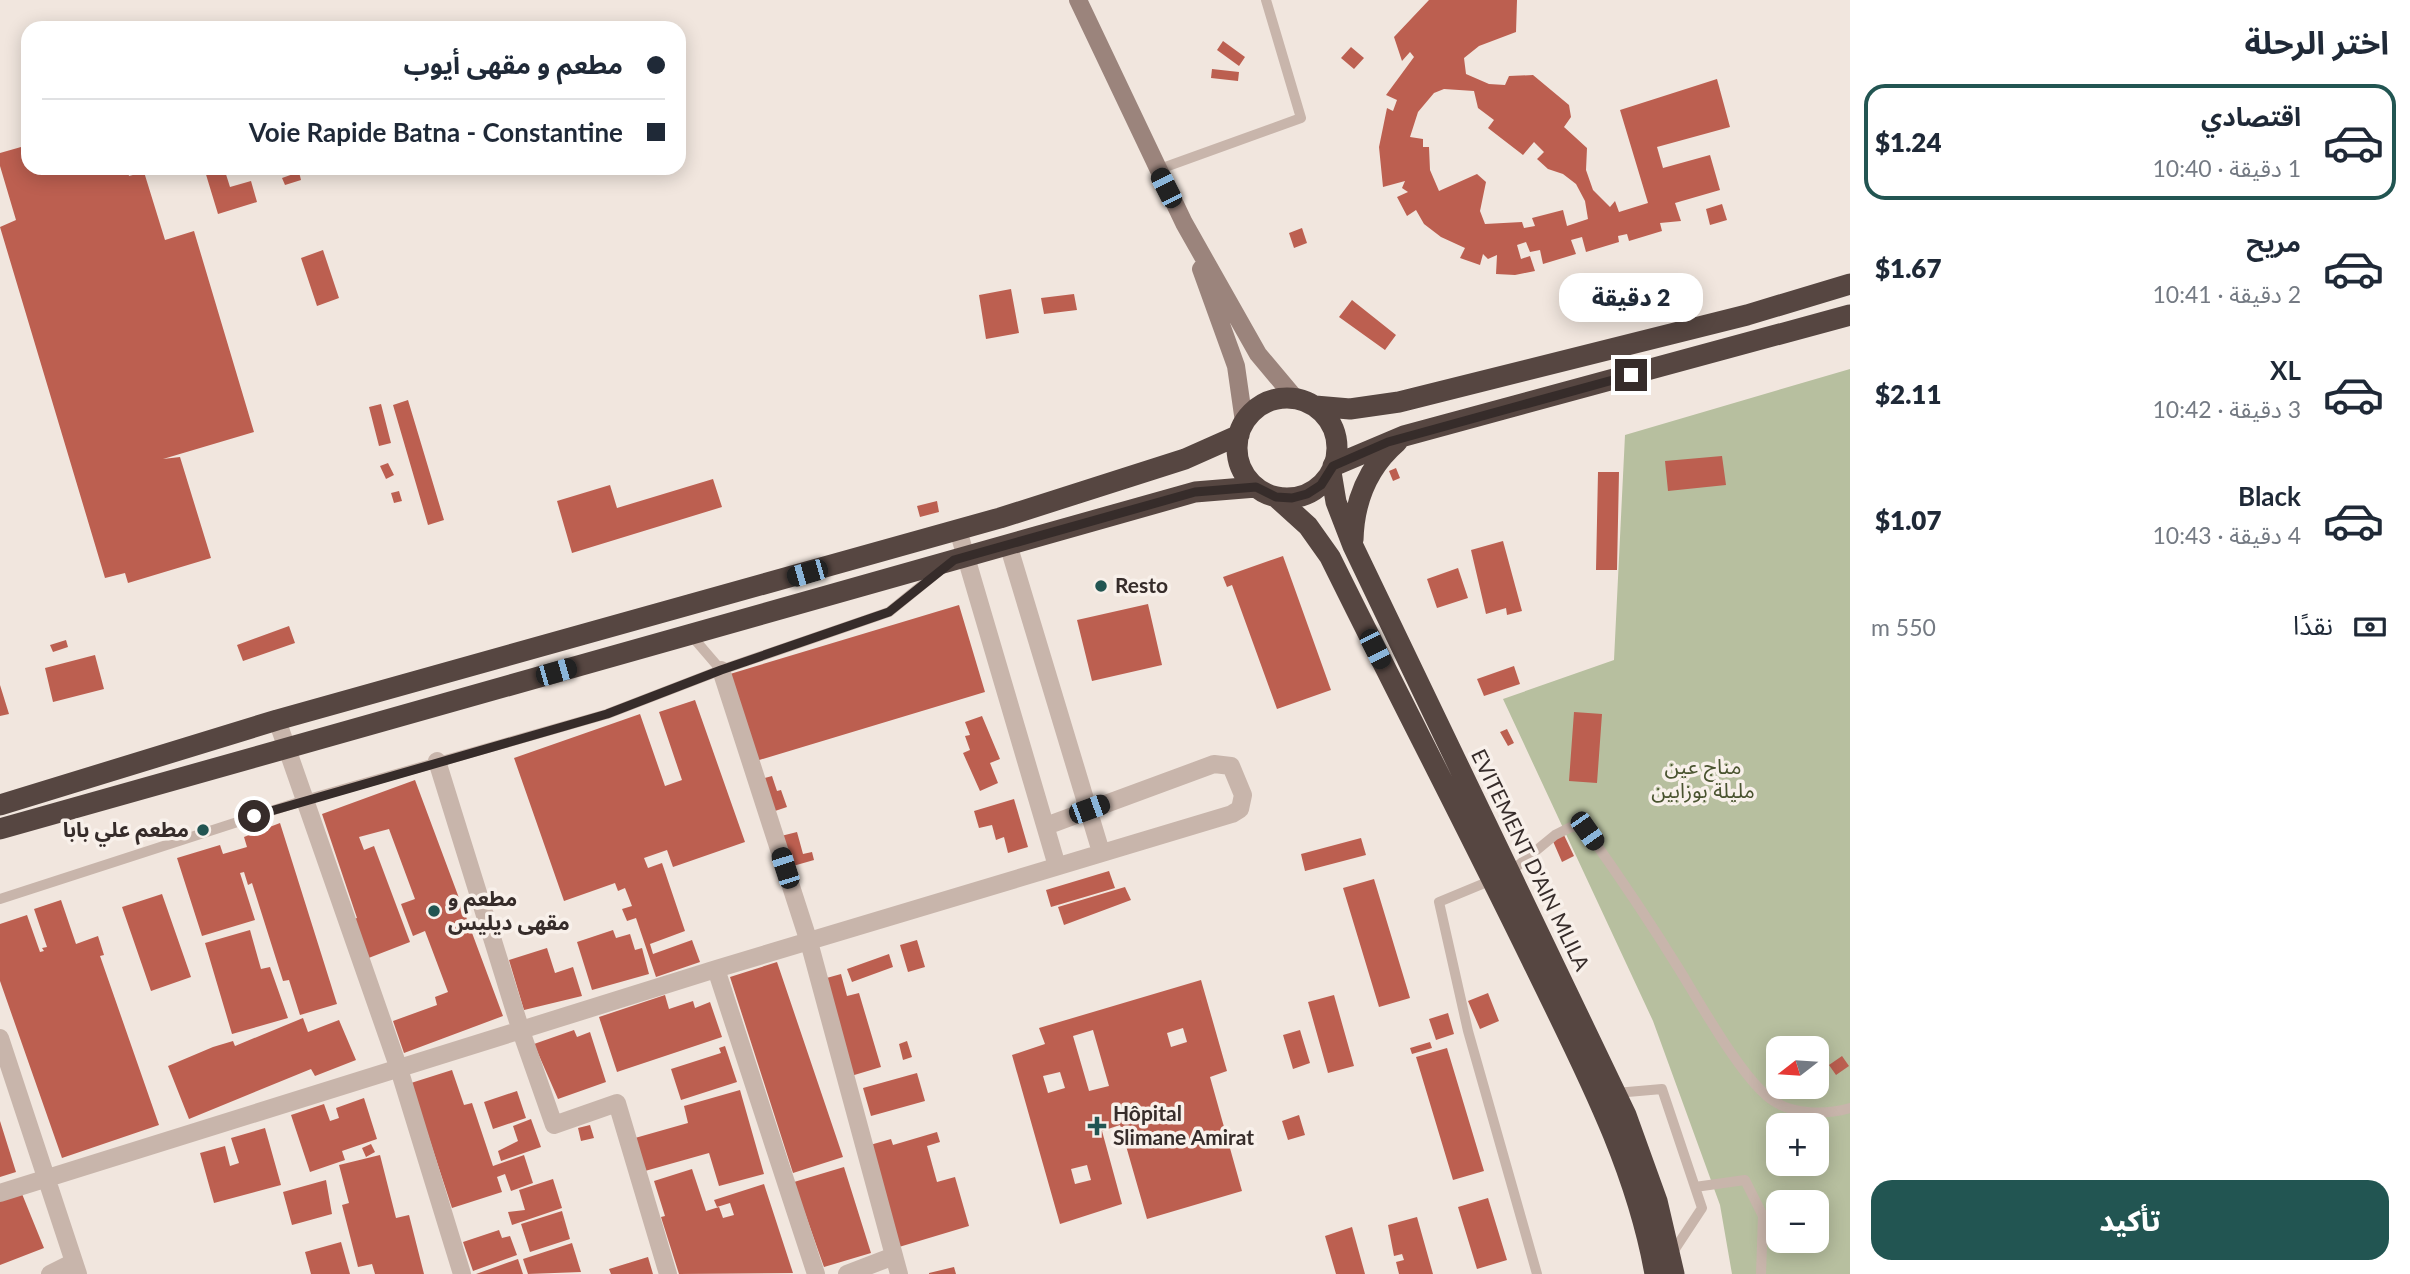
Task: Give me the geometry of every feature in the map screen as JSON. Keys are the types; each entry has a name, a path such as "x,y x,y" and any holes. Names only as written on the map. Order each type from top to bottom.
{"highway":[{"path":"0,805 277,720 958,530 1185,458 1242,428 1261,405 1283,398 1350,409 1399,402 1747,315 1850,284"},
{"path":"1332,469 1404,436 1850,315"},
{"path":"1242,428 1238,458 1248,479 1256,487 1276,497 1292,498 1307,494 1321,485 1332,469 1337,453 1332,427 1305,402"},
{"path":"1353,546 1353,525 1364,484 1388,450 1404,436"},
{"name":"EVITEMENT D'AIN MLILA","path":"1332,469 1336,502 1353,546 1626,1164 1647,1227 1655,1274"},
{"path":"0,829 1195,492 1256,487"},
{"name":"EVITEMENT D'AIN MLILA","path":"1276,497 1308,526 1330,557 1616,1093 1645,1161 1672,1264"}],"main road":[{"path":"1078,0 1184,223 1258,354 1305,402"},
{"path":"1184,223 1236,366 1242,428"}],"street":[{"path":"958,530 960,558 1057,866"},
{"path":"1008,544 1101,852"},
{"path":"721,670 809,942 899,1274"},
{"path":"277,720 399,1069 462,1274"},
{"path":"437,761 521,1031 554,1125 617,1103 668,1274"},
{"path":"0,1193 716,969 1232,814 1240,809 1243,795 1231,766 1214,764 1046,826"},
{"path":"716,969 816,1274"},
{"path":"0,1038 76,1268 50,1274"},
{"path":"847,1274 894,1256"}],"lane":[{"path":"1157,170 1301,118 1266,0"},
{"path":"0,899 305,800 607,714 721,670 889,612 960,558"},
{"path":"690,634 721,670"},
{"path":"1537,1274 1468,1031 1439,902 1501,877 1555,835 1579,826 1587,831 1641,908 1726,1045 1770,1099 1787,1109 1809,1113 1850,1108"},
{"path":"1616,1093 1662,1089 1702,1208 1672,1264"},
{"path":"1695,1187 1745,1180 1763,1216 1761,1274"}],"green space":[{"name":"مناج عين مليلة بوزابين","path":"1850,369 1850,1274 1732,1274 1720,1205 1653,1021 1503,699 1614,660 1625,435"}],"building":[{"path":"1429,0 1517,0 1516,32 1479,46 1464,58 1466,74 1489,84 1505,85 1509,76 1533,75 1569,105 1571,117 1564,127 1587,148 1586,170 1593,190 1610,207 1615,201 1619,212 1648,203 1620,110 1717,79 1730,127 1657,147 1663,168 1710,155 1720,190 1675,203 1681,221 1660,223 1662,231 1629,241 1627,234 1618,236 1619,242 1586,252 1582,237 1571,240 1576,254 1543,264 1540,250 1530,252 1526,242 1517,245 1521,259 1530,256 1535,271 1515,275 1496,274 1497,255 1488,259 1483,254 1480,265 1460,258 1465,248 1441,237 1424,224 1416,210 1407,216 1397,197 1408,192 1402,188 1405,181 1383,187 1379,147 1387,108 1393,111 1397,100 1386,95 1414,57 1410,52 1402,61 1394,37","holes":["1444,89 1474,91 1478,108 1494,120 1488,128 1523,155 1534,142 1544,152 1537,159 1548,169 1563,174 1576,184 1585,201 1588,219 1567,226 1563,210 1532,218 1535,226 1524,228 1522,222 1485,224 1480,211 1486,182 1477,174 1439,191 1430,170 1429,147 1423,147 1423,139 1410,137 1418,112 1434,93"]},
{"path":"1223,41 1245,57 1239,66 1217,50"},
{"path":"1351,47 1364,58 1354,69 1341,58"},
{"path":"1212,69 1239,72 1238,81 1211,78"},
{"path":"21,147 21,175 145,175 165,240 194,231 254,432 163,459 180,457 211,558 128,583 125,573 105,578 0,227 16,220 0,166 0,153"},
{"path":"206,175 226,175 230,187 251,181 257,202 218,214"},
{"path":"300,175 301,180 285,185 282,178"},
{"path":"1722,204 1727,220 1710,225 1706,209"},
{"path":"1302,228 1307,243 1294,248 1289,233"},
{"path":"323,250 339,298 317,306 301,258"},
{"path":"1011,289 1019,333 986,339 979,295"},
{"path":"1074,294 1077,310 1044,314 1041,298"},
{"path":"1352,300 1396,335 1385,350 1339,317"},
{"path":"408,400 444,520 428,525 393,405"},
{"path":"381,404 391,443 379,446 369,407"},
{"path":"1722,456 1726,485 1668,491 1665,461"},
{"path":"388,463 394,475 386,479 380,466"},
{"path":"1396,468 1400,478 1393,481 1389,471"},
{"path":"1598,472 1619,472 1617,570 1596,570"},
{"path":"713,479 722,507 572,553 557,501 610,485 617,508"},
{"path":"399,491 402,501 394,503 391,493"},
{"path":"937,501 939,512 920,517 917,506"},
{"path":"1503,541 1522,611 1507,615 1506,608 1486,614 1471,550"},
{"path":"1283,556 1331,690 1277,709 1232,585 1227,587 1223,577"},
{"path":"1458,568 1468,598 1437,608 1427,579"},
{"path":"1148,604 1162,665 1092,681 1077,620"},
{"path":"959,605 985,692 756,761 730,674"},
{"path":"289,626 295,643 243,661 237,645"},
{"path":"66,640 68,647 53,652 50,645"},
{"path":"95,655 104,689 53,702 45,668"},
{"path":"1514,666 1520,684 1484,696 1477,679"},
{"path":"0,685 9,714 0,716"},
{"path":"695,700 745,842 673,867 667,850 644,858 648,868 662,863 685,931 650,944 653,954 692,940 700,962 656,977 636,918 627,921 622,909 632,906 625,888 618,891 615,883 564,901 514,758 640,714 665,786 682,780 659,712"},
{"path":"1574,712 1602,714 1597,783 1569,781"},
{"path":"982,716 1000,759 990,763 998,783 980,791 963,753 970,750 965,736 970,735 965,722"},
{"path":"1507,729 1514,743 1508,746 1500,732"},
{"path":"772,776 787,807 772,812 761,779"},
{"name":"مطعم و مقهى ديليس","path":"415,780 503,1016 404,1053 393,1021 437,1005 435,997 448,992 425,931 413,936 401,904 415,899 389,829 359,837 364,850 374,846 410,942 366,959 351,920 357,918 322,814"},
{"path":"1014,799 1028,847 1008,853 1004,837 996,840 992,825 979,828 974,811"},
{"path":"280,823 337,1004 300,1015 289,980 283,981 252,883 248,885 244,872 240,873 255,920 202,936 177,858 220,845 223,854 247,847 244,837"},
{"path":"797,832 803,854 812,852 814,860 786,868 777,837"},
{"path":"1563,833 1574,856 1562,862 1552,839"},
{"path":"1361,838 1366,855 1305,871 1301,854"},
{"path":"1109,871 1115,888 1051,907 1046,890"},
{"path":"1374,879 1410,998 1379,1007 1343,888"},
{"path":"1125,887 1131,900 1064,925 1058,907"},
{"path":"162,894 191,977 151,991 122,907"},
{"path":"61,900 76,944 98,936 104,955 100,956 159,1125 62,1158 0,981 0,924 27,915 40,952 44,951 42,948 47,947 34,909"},
{"path":"250,930 261,969 270,967 288,1018 232,1034 205,943"},
{"path":"613,930 616,938 630,934 635,950 642,948 649,974 592,990 577,942"},
{"path":"917,940 925,967 908,972 900,945"},
{"path":"547,948 555,973 573,967 582,996 524,1010 509,960"},
{"path":"889,954 893,967 852,982 847,969"},
{"path":"777,962 843,1157 793,1173 730,977"},
{"path":"841,974 847,996 859,993 881,1067 851,1076 823,979"},
{"path":"1201,980 1227,1071 1210,1077 1242,1191 1147,1219 1120,1125 1102,1131 1122,1204 1060,1224 1012,1055 1045,1044 1039,1028","holes":["1183,1028 1187,1042 1171,1047 1167,1033","1093,1030 1109,1086 1089,1091 1073,1036","1060,1072 1065,1088 1048,1093 1043,1076","1087,1165 1091,1180 1075,1184 1071,1169"]},
{"path":"1488,993 1499,1021 1480,1029 1468,1001"},
{"path":"665,995 669,1009 693,1001 695,1008 710,1002 722,1037 617,1072 599,1017"},
{"path":"1334,995 1354,1066 1328,1073 1308,1002"},
{"path":"1448,1013 1454,1034 1436,1040 1429,1019"},
{"path":"303,1018 308,1032 339,1020 356,1060 315,1076 311,1069 189,1119 168,1066 233,1041 235,1046"},
{"path":"574,1030 577,1037 590,1032 606,1082 558,1099 534,1044"},
{"path":"1300,1030 1310,1063 1293,1069 1283,1035"},
{"path":"907,1041 912,1057 903,1060 899,1044"},
{"path":"1430,1042 1432,1048 1412,1054 1410,1048"},
{"path":"725,1046 737,1082 681,1100 671,1069 721,1053 719,1048"},
{"path":"1447,1048 1484,1171 1453,1180 1416,1057"},
{"path":"1842,1056 1849,1066 1836,1075 1829,1065"},
{"path":"452,1070 464,1105 472,1103 493,1166 524,1155 533,1183 511,1191 505,1174 497,1177 502,1192 452,1208 411,1083"},
{"path":"917,1073 925,1101 871,1116 863,1088"},
{"path":"740,1090 764,1174 719,1186 709,1153 645,1171 635,1138 688,1123 684,1106"},
{"path":"517,1091 526,1118 493,1129 484,1102"},
{"path":"364,1098 377,1139 342,1151 345,1160 310,1172 291,1115 324,1104 330,1121 339,1118 336,1108"},
{"path":"1299,1115 1305,1135 1288,1140 1282,1121"},
{"path":"531,1119 541,1147 501,1161 498,1151 518,1141 513,1126"},
{"path":"0,1121 16,1172 0,1177"},
{"path":"590,1125 594,1138 581,1141 578,1128"},
{"path":"265,1128 281,1185 214,1203 200,1153 225,1146 230,1166 239,1163 231,1138"},
{"path":"937,1132 940,1142 927,1146 937,1182 955,1177 969,1226 899,1247 870,1145 891,1139 893,1145"},
{"path":"371,1144 375,1152 366,1157 362,1148"},
{"path":"380,1155 396,1218 409,1215 424,1274 375,1274 372,1264 358,1267 342,1205 349,1203 339,1165"},
{"path":"844,1167 871,1253 824,1267 794,1182"},
{"path":"692,1169 706,1211 719,1207 723,1218 734,1215 730,1203 717,1207 714,1200 764,1184 793,1273 679,1274 661,1217 665,1216 654,1181"},
{"path":"553,1179 562,1208 512,1225 508,1212 525,1210 519,1190"},
{"path":"326,1180 332,1214 292,1225 283,1192"},
{"path":"20,1189 44,1248 0,1265 0,1197"},
{"path":"1488,1198 1507,1260 1477,1269 1458,1207"},
{"path":"562,1211 570,1239 530,1252 521,1224"},
{"path":"1417,1217 1433,1274 1399,1274 1396,1262 1404,1260 1402,1254 1394,1256 1388,1225"},
{"path":"1352,1227 1365,1274 1336,1274 1325,1236"},
{"path":"499,1230 502,1238 510,1236 517,1255 473,1271 463,1242"},
{"path":"341,1242 350,1274 311,1274 305,1252"},
{"path":"572,1243 581,1272 528,1274 523,1259"},
{"path":"648,1257 653,1274 611,1274 609,1269"},
{"path":"518,1259 523,1274 476,1274"},
{"path":"954,1267 956,1274 929,1274 929,1273"}],"place":[{"name":"Resto","path":"1101,586"},
{"name":"مطعم علي بابا","path":"203,830"},
{"name":"مطعم و مقهى ديليس","path":"434,911"},
{"name":"Hôpital Slimane Amirat","path":"1097,1126"}],"route":[{"path":"254,816 607,714 721,670 889,612 954,560 1195,492 1256,487 1276,497 1292,498 1307,494 1321,485 1333,466 1404,436 1631,375"}]}
